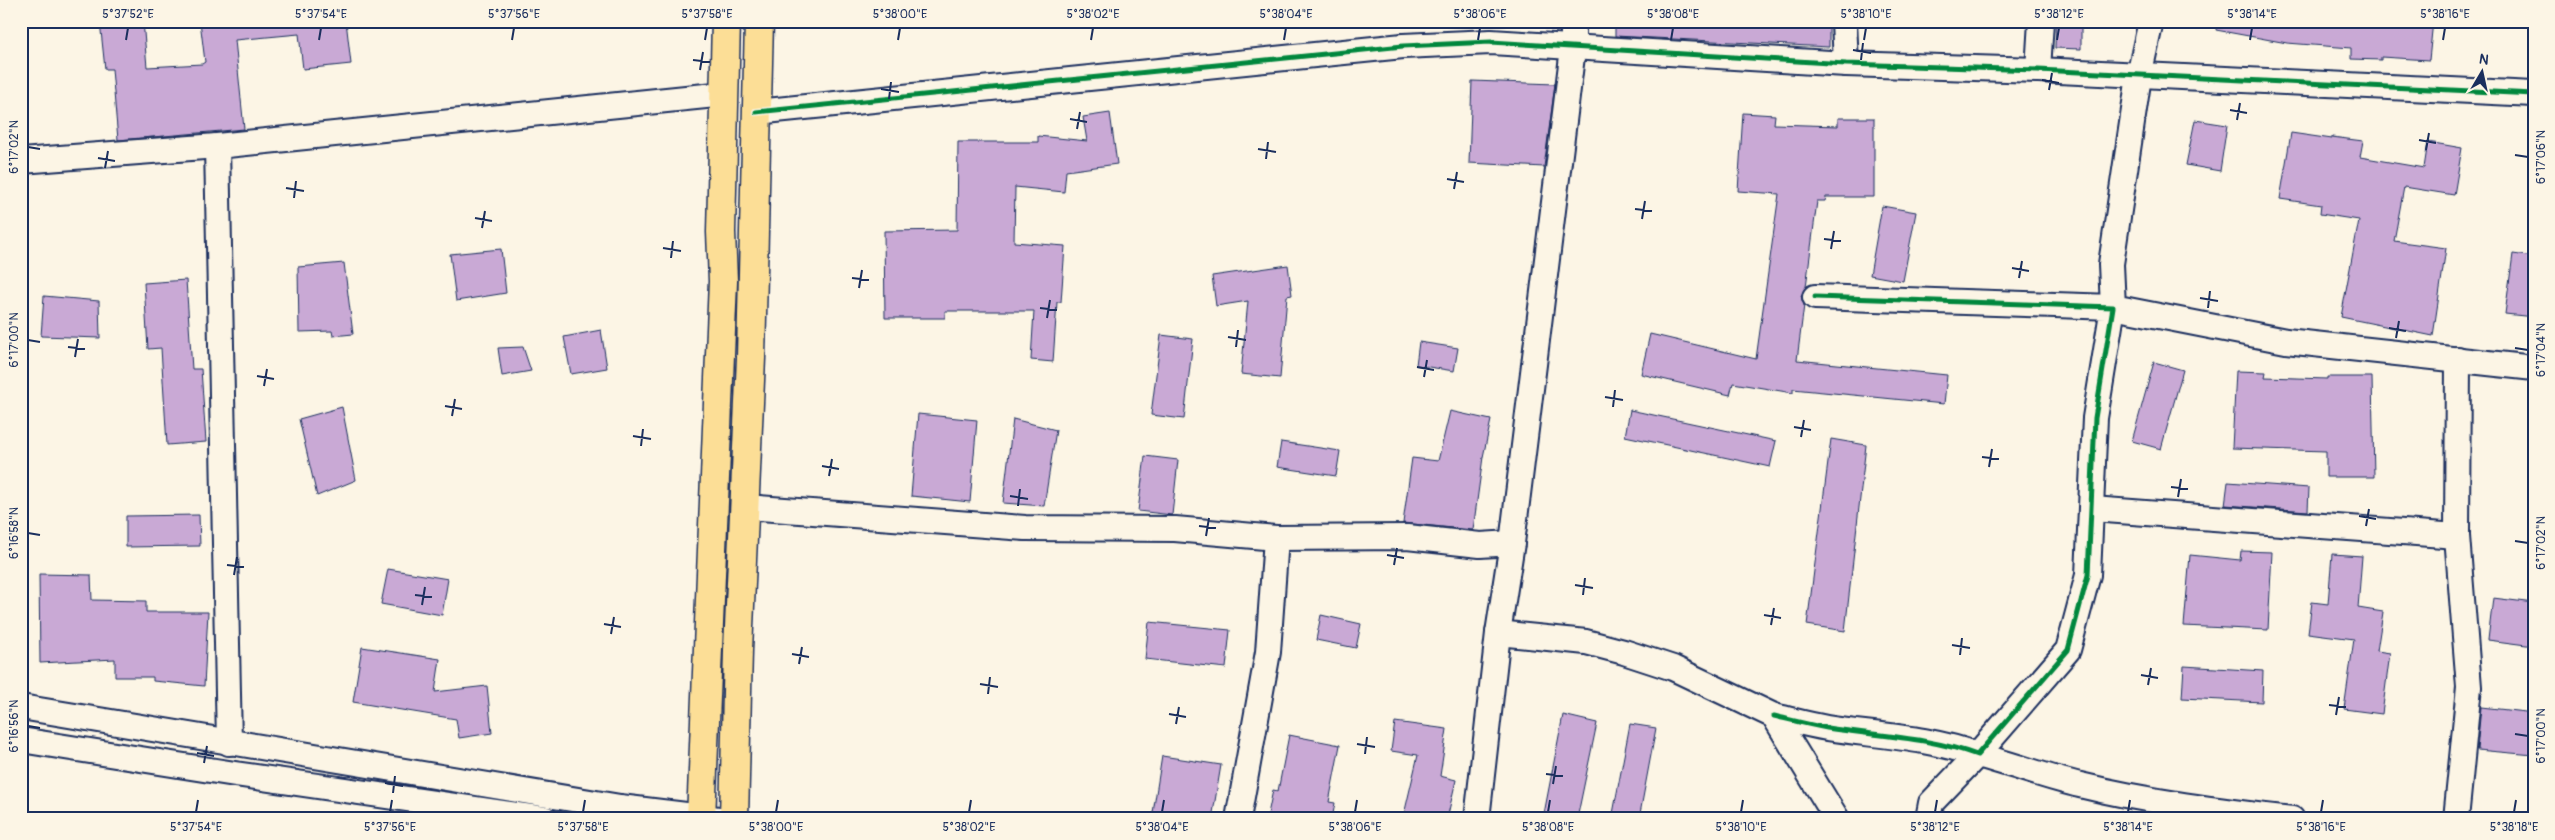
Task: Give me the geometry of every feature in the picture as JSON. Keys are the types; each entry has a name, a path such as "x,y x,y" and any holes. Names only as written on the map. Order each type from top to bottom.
{"highway":[{"path":"707,818 723,281 721,232 726,21"},
{"path":"734,819 738,650 751,358 759,21"}],"street":[{"path":"1477,819 1498,633 1512,543 1573,48 1573,21"},
{"path":"1844,21 1846,64"},
{"path":"2038,70 2041,21"},
{"path":"1928,819 1931,803 1977,755 2068,650 2088,575 2095,418 2113,306 2111,264 2139,76 2151,21"},
{"path":"756,112 1403,46 1491,42 1846,64 2038,70 2534,94"},
{"path":"21,162 217,146 725,94"},
{"path":"217,146 229,743"},
{"path":"1815,297 2113,306 2286,341 2534,368"},
{"path":"2456,819 2469,687 2457,536 2458,359"},
{"path":"744,507 1025,528 1175,529 1276,538 1407,537 1480,545 1512,543"},
{"path":"2092,509 2457,536"},
{"path":"1238,819 1268,652 1276,538"},
{"path":"1498,633 1586,642 1624,652 1673,668 1774,716 1826,728 1908,737 1959,748 2017,766 2033,773 2110,792 2234,812 2292,819"},
{"path":"21,707 610,805 707,818"},
{"path":"1774,716 1836,819"},
{"path":"21,740 235,774 545,819"}],"building":[{"path":"100,21 143,21 147,67 202,64 205,62 200,21 346,21 351,64 303,69 299,34 235,40 244,129 118,140 112,69 105,69"},
{"path":"1615,21 1829,21 1829,47 1615,36"},
{"path":"2056,21 2081,21 2081,49 2055,48"},
{"path":"2217,21 2433,21 2429,60 2381,57 2381,60 2351,59 2351,48 2287,43 2216,30"},
{"path":"1472,81 1555,84 1544,167 1469,163"},
{"path":"1110,113 1117,164 1066,171 1064,192 1015,187 1014,242 1065,246 1061,302 1057,302 1053,362 1031,360 1034,311 945,311 945,318 885,318 884,231 957,230 958,142 1038,142 1038,136 1087,141 1083,117"},
{"path":"1743,113 1775,115 1774,124 1838,126 1838,118 1874,118 1874,197 1826,197 1825,201 1817,201 1806,287 1801,296 1804,305 1797,360 1947,375 1944,404 1793,389 1793,393 1733,383 1730,395 1641,374 1650,334 1756,359 1779,194 1738,191"},
{"path":"2195,120 2227,125 2220,171 2186,165"},
{"path":"2291,133 2363,141 2360,157 2424,168 2428,142 2462,148 2454,195 2404,187 2394,241 2446,248 2433,336 2341,317 2359,220 2320,214 2321,205 2280,199"},
{"path":"1882,206 1916,212 1903,281 1870,275"},
{"path":"501,249 506,293 456,301 450,254"},
{"path":"2513,254 2534,257 2534,317 2505,314"},
{"path":"344,263 353,334 333,336 332,331 299,332 298,267"},
{"path":"1288,265 1292,295 1287,296 1280,378 1241,374 1248,301 1216,306 1212,276"},
{"path":"186,280 192,369 201,369 206,442 167,445 161,348 148,349 144,283"},
{"path":"44,296 99,301 100,338 41,336"},
{"path":"601,330 607,368 571,374 564,337"},
{"path":"1161,335 1193,339 1184,419 1151,415"},
{"path":"1419,342 1458,348 1454,371 1416,365"},
{"path":"523,347 531,371 502,376 498,348"},
{"path":"2154,362 2183,370 2161,449 2132,441"},
{"path":"2236,371 2266,372 2265,377 2327,379 2327,377 2372,377 2374,477 2326,477 2326,451 2232,448"},
{"path":"342,407 356,480 317,496 299,419"},
{"path":"1630,410 1776,441 1770,467 1625,436"},
{"path":"1450,411 1491,420 1483,457 1473,530 1403,523 1412,458 1438,461"},
{"path":"918,414 977,420 970,502 911,496"},
{"path":"1013,419 1056,430 1044,506 1003,503"},
{"path":"1831,439 1866,445 1845,631 1807,625"},
{"path":"1281,442 1340,451 1336,476 1277,467"},
{"path":"1145,456 1178,460 1172,515 1138,511"},
{"path":"2228,482 2309,488 2308,511 2225,505"},
{"path":"199,515 200,546 126,547 126,516"},
{"path":"2241,551 2272,552 2268,630 2184,626 2190,555 2240,560"},
{"path":"2332,554 2362,556 2358,608 2383,612 2377,651 2390,653 2382,714 2344,709 2354,639 2308,633 2312,602 2328,604"},
{"path":"388,569 448,579 442,615 381,604"},
{"path":"39,574 91,575 92,600 146,601 146,612 208,612 204,686 153,681 153,677 115,677 115,659 40,663"},
{"path":"2493,598 2534,603 2534,646 2488,640"},
{"path":"1321,615 1361,624 1356,648 1316,640"},
{"path":"1149,622 1230,630 1226,668 1145,659"},
{"path":"362,647 440,659 435,692 487,686 492,733 459,738 456,719 353,702"},
{"path":"2184,666 2263,671 2262,702 2182,698"},
{"path":"2481,707 2534,713 2534,755 2477,750"},
{"path":"1563,715 1597,723 1577,819 1543,819"},
{"path":"1395,722 1447,729 1440,776 1456,780 1447,819 1403,819 1418,755 1391,751"},
{"path":"1630,724 1656,728 1639,819 1612,819"},
{"path":"1289,735 1340,745 1329,802 1335,803 1332,819 1267,819 1273,790 1278,791"},
{"path":"1162,756 1221,765 1212,819 1152,819"}],"cycle path":[{"path":"756,112 1403,46 1491,42 1846,64 2038,70 2534,94"},
{"path":"1774,716 1827,728 1940,744 1977,755 2068,650 2088,575 2095,418 2113,307 1815,297"}]}
